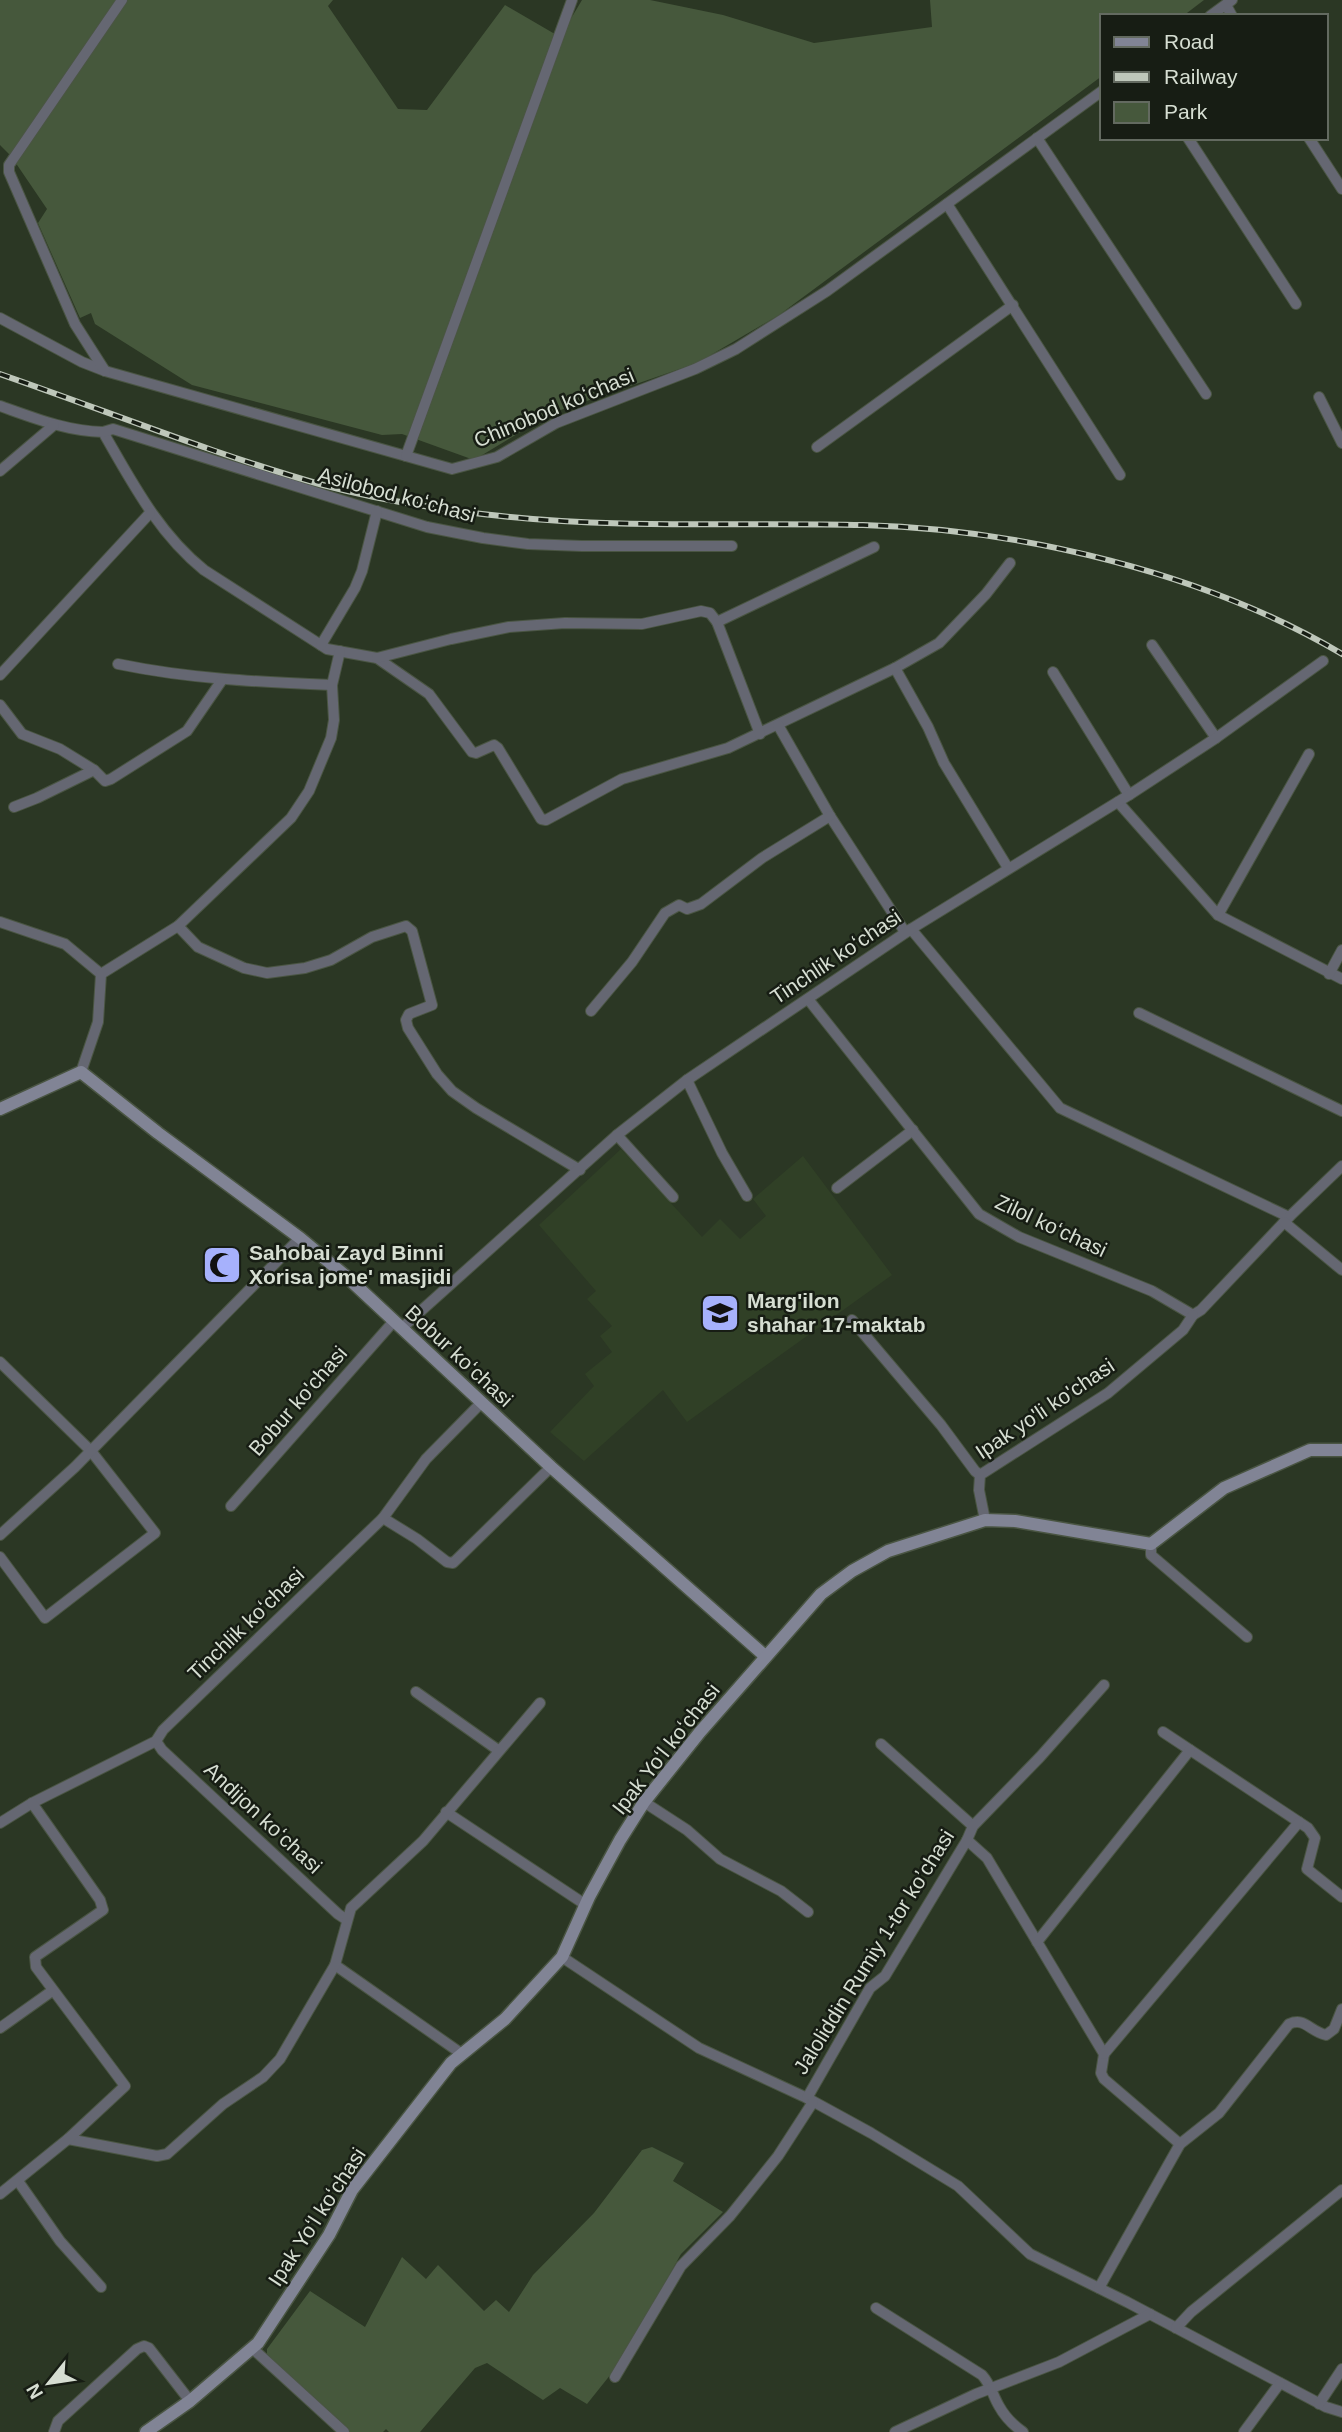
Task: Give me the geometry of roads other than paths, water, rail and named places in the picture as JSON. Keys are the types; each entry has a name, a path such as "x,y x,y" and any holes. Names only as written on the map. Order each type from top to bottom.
{"street":[{"path":"105,371 75,324 9,173 9,165 122,0"},
{"path":"407,456 572,0"},
{"path":"1213,14 1229,3"},
{"name":"Chinobod koʻchasi","path":"0,318 82,362 105,371 452,470 497,457 556,423 695,369 736,349 827,291 1100,92"},
{"path":"1037,138 1206,394"},
{"path":"1189,140 1296,304"},
{"path":"1310,140 1342,188"},
{"path":"947,204 1120,475"},
{"path":"817,447 1013,305"},
{"path":"1319,397 1342,443"},
{"name":"Asilobod koʻchasi","path":"0,406 54,425 84,432 113,429 427,527 528,544 732,546"},
{"path":"0,471 54,425"},
{"path":"103,432 150,513 187,556 204,570 327,649 377,658 429,694 472,752 477,753 494,746 498,748 541,820 546,820 622,779 728,748 895,668 939,643 986,594 1010,563"},
{"path":"321,645 355,588 377,511"},
{"path":"0,675 150,513"},
{"path":"717,622 874,547"},
{"path":"377,658 509,627 565,623 642,624 701,611 710,613 717,622 760,734"},
{"path":"1152,645 1216,738"},
{"path":"101,974 178,926 290,818 309,791 331,738 334,720 332,685 340,651"},
{"name":"Tinchlik koʻchasi","path":"398,1324 580,1170 617,1135 687,1080 908,930 1118,802 1216,738 1323,661"},
{"path":"118,664 175,675 222,680 332,685"},
{"path":"895,668 928,727 944,763 1008,868"},
{"path":"1052,672 1129,795"},
{"path":"0,705 22,734 60,749 94,770 105,781 187,731 222,680"},
{"path":"778,725 830,816 908,930 1060,1108 1286,1220 1342,1270"},
{"path":"1217,915 1309,754"},
{"path":"15,807 94,770"},
{"path":"1118,802 1217,915 1342,979"},
{"path":"591,1011 632,962 665,912 679,905 687,909 701,904 762,858 830,816"},
{"path":"0,922 65,944 101,974"},
{"path":"178,926 198,947 244,968 267,972 305,968 331,960 372,937 406,926 412,931 432,1005 409,1014 406,1020 408,1028 437,1074 452,1091 476,1108 580,1170"},
{"path":"1329,974 1342,950"},
{"path":"0,1109 82,1072 98,1022 101,974"},
{"name":"Zilol ko‘chasi","path":"808,999 979,1214 1019,1237 1152,1291 1194,1315"},
{"path":"1139,1013 1342,1111"},
{"name":"Bobur koʻchasi","path":"82,1072 158,1133 300,1238 398,1324 551,1467 765,1656"},
{"path":"687,1080 722,1153 747,1196"},
{"path":"837,1188 913,1130"},
{"path":"617,1135 673,1197"},
{"path":"1194,1315 1342,1166"},
{"path":"0,1535 91,1451 300,1238"},
{"name":"Ipak yo'li ko'chasi","path":"985,1520 979,1490 980,1475 1108,1393 1183,1330 1194,1315"},
{"path":"852,1320 980,1475"},
{"name":"Bobur ko'chasi","path":"231,1506 398,1324"},
{"path":"0,1362 91,1451 155,1533 45,1618 0,1557"},
{"name":"Tinchlik koʻchasi","path":"0,1823 32,1803 156,1741 163,1730 383,1518 426,1460 481,1403"},
{"path":"1247,1637 1151,1555 1151,1544 1224,1488 1310,1450 1342,1450"},
{"path":"383,1518 447,1562 453,1563 551,1467"},
{"name":"Ipak Yoʻl koʻchasi","path":"146,2432 190,2401 258,2343 329,2235 352,2190 451,2063 505,2019 562,1957 620,1840 644,1802 700,1732 821,1594 852,1571 888,1551 985,1520 1015,1521 1119,1541 1151,1544"},
{"name":"Jaloliddin Rumiy 1-tor koʼchasi","path":"615,2376 681,2266 730,2216 778,2156 870,1988 885,1976 973,1826 1040,1757 1104,1685"},
{"path":"416,1692 498,1750"},
{"path":"68,2139 157,2156 167,2154 223,2104 263,2077 281,2059 335,1965 351,1908 423,1841 540,1703"},
{"path":"1163,1732 1308,1828 1315,1838 1307,1869 1342,1897"},
{"name":"Andijon koʻchasi","path":"156,1741 162,1750 252,1835 347,1920"},
{"name":"Jaloliddin Rumiy 1-tor koʼchasi","path":"881,1744 973,1826"},
{"path":"1037,1942 1190,1750"},
{"path":"644,1802 687,1830 720,1859 781,1891 808,1912"},
{"path":"0,2194 68,2139 125,2086 36,1968 35,1957 99,1914 103,1906 32,1803"},
{"path":"446,1812 586,1905"},
{"path":"1181,2144 1104,2079 1101,2073 1104,2054 1298,1822"},
{"path":"967,1840 987,1858 1104,2054"},
{"path":"562,1957 699,2048 810,2100 872,2133 958,2186 1030,2254 1319,2404 1342,2412"},
{"path":"335,1965 462,2054"},
{"path":"0,2028 52,1991"},
{"path":"1099,2288 1181,2144 1219,2113 1289,2024 1296,2021 1304,2023 1314,2033 1326,2035 1334,2029 1342,2009"},
{"path":"18,2181 60,2241 101,2287"},
{"path":"1176,2328 1191,2312 1342,2190"},
{"path":"876,2308 982,2375 999,2406 1012,2424 1023,2432"},
{"path":"895,2432 976,2393 1059,2362 1150,2314"},
{"path":"54,2432 58,2421 137,2349 145,2347 149,2348 190,2401"},
{"path":"252,2348 344,2432"},
{"path":"1319,2404 1342,2369"},
{"path":"1244,2432 1280,2383"}],"railway":[{"path":"0,374 282,473 411,504 546,520 923,528 1048,546 1172,579 1232,600 1289,625 1342,654"}],"place":[{"name":"Sahobai Zayd Binni Xorisa jome' masjidi","path":"222,1265"},
{"name":"Marg'ilon shahar 17-maktab","path":"720,1313"}]}
